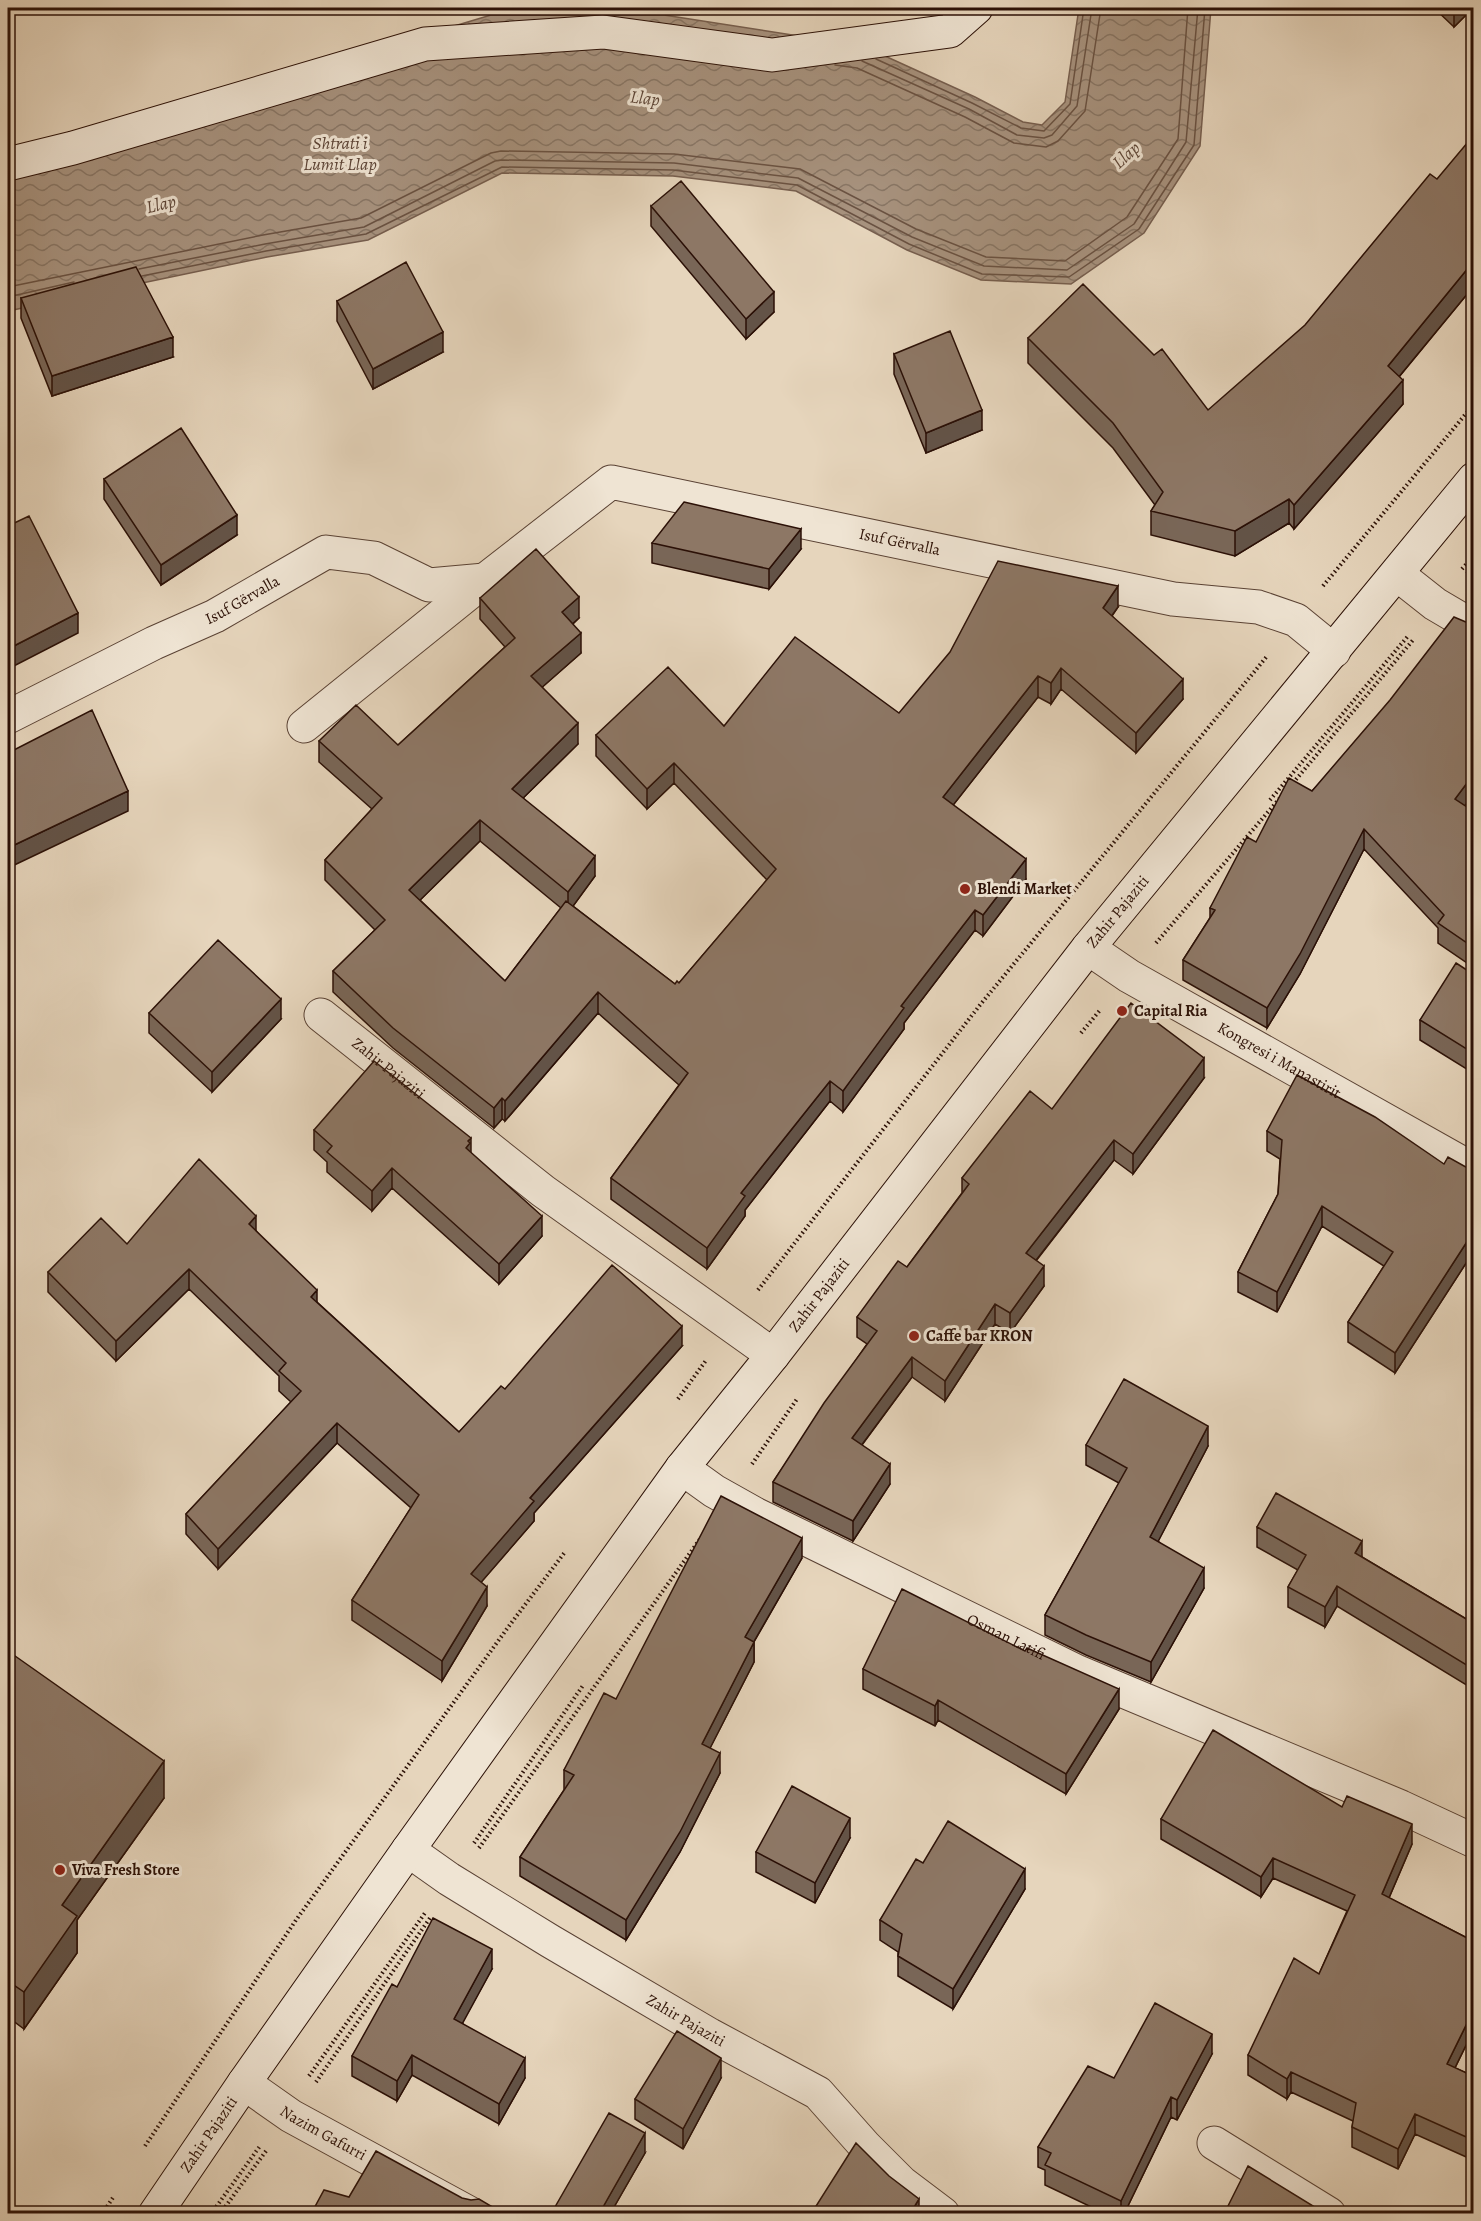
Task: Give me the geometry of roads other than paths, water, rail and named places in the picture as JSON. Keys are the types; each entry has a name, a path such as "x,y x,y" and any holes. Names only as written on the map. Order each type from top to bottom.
{"street":[{"path":"8,164 73,148 425,44 603,32 772,55 950,31 976,8"},
{"name":"Zahir Pajaziti","path":"155,2214 408,1850 682,1467 773,1355 1088,948 1473,479"},
{"name":"Isuf Gërvalla","path":"304,726 611,482 1173,599 1258,607 1296,620 1334,651"},
{"name":"Isuf Gërvalla","path":"8,717 215,616 326,552 374,558 429,585 485,580"},
{"path":"1397,574 1438,605 1473,627"},
{"name":"Kongresi i Manastirit","path":"1088,948 1129,976 1473,1170"},
{"name":"Zahir Pajaziti","path":"321,1015 543,1191 773,1355"},
{"name":"Osman Latifi","path":"682,1467 728,1500 1078,1672 1401,1807 1473,1841"},
{"name":"Zahir Pajaziti","path":"408,1850 549,1941 710,2035 818,2094 902,2183 943,2214"},
{"name":"Nazim Gafurri","path":"244,2083 288,2114 471,2214"},
{"path":"1214,2143 1329,2214"}],"water":[{"name":"Shtrati i Lumit Llap","path":"1079,8 1211,8 1200,146 1144,233 1071,284 981,280 907,250 796,191 673,176 502,173 368,240 267,257 8,311 8,148 250,87 491,15 664,15 863,46 975,97 1023,122 1042,125 1065,102"}],"place":[{"name":"Blendi Market","path":"965,889"},
{"name":"Capital Ria","path":"1122,1011"},
{"name":"Caffe bar KRON","path":"914,1336"},
{"name":"Viva Fresh Store","path":"60,1870"}],"water label":[{"name":"Llap","path":"645,98"},
{"name":"Llap","path":"1126,155"},
{"name":"Llap","path":"161,204"}]}
